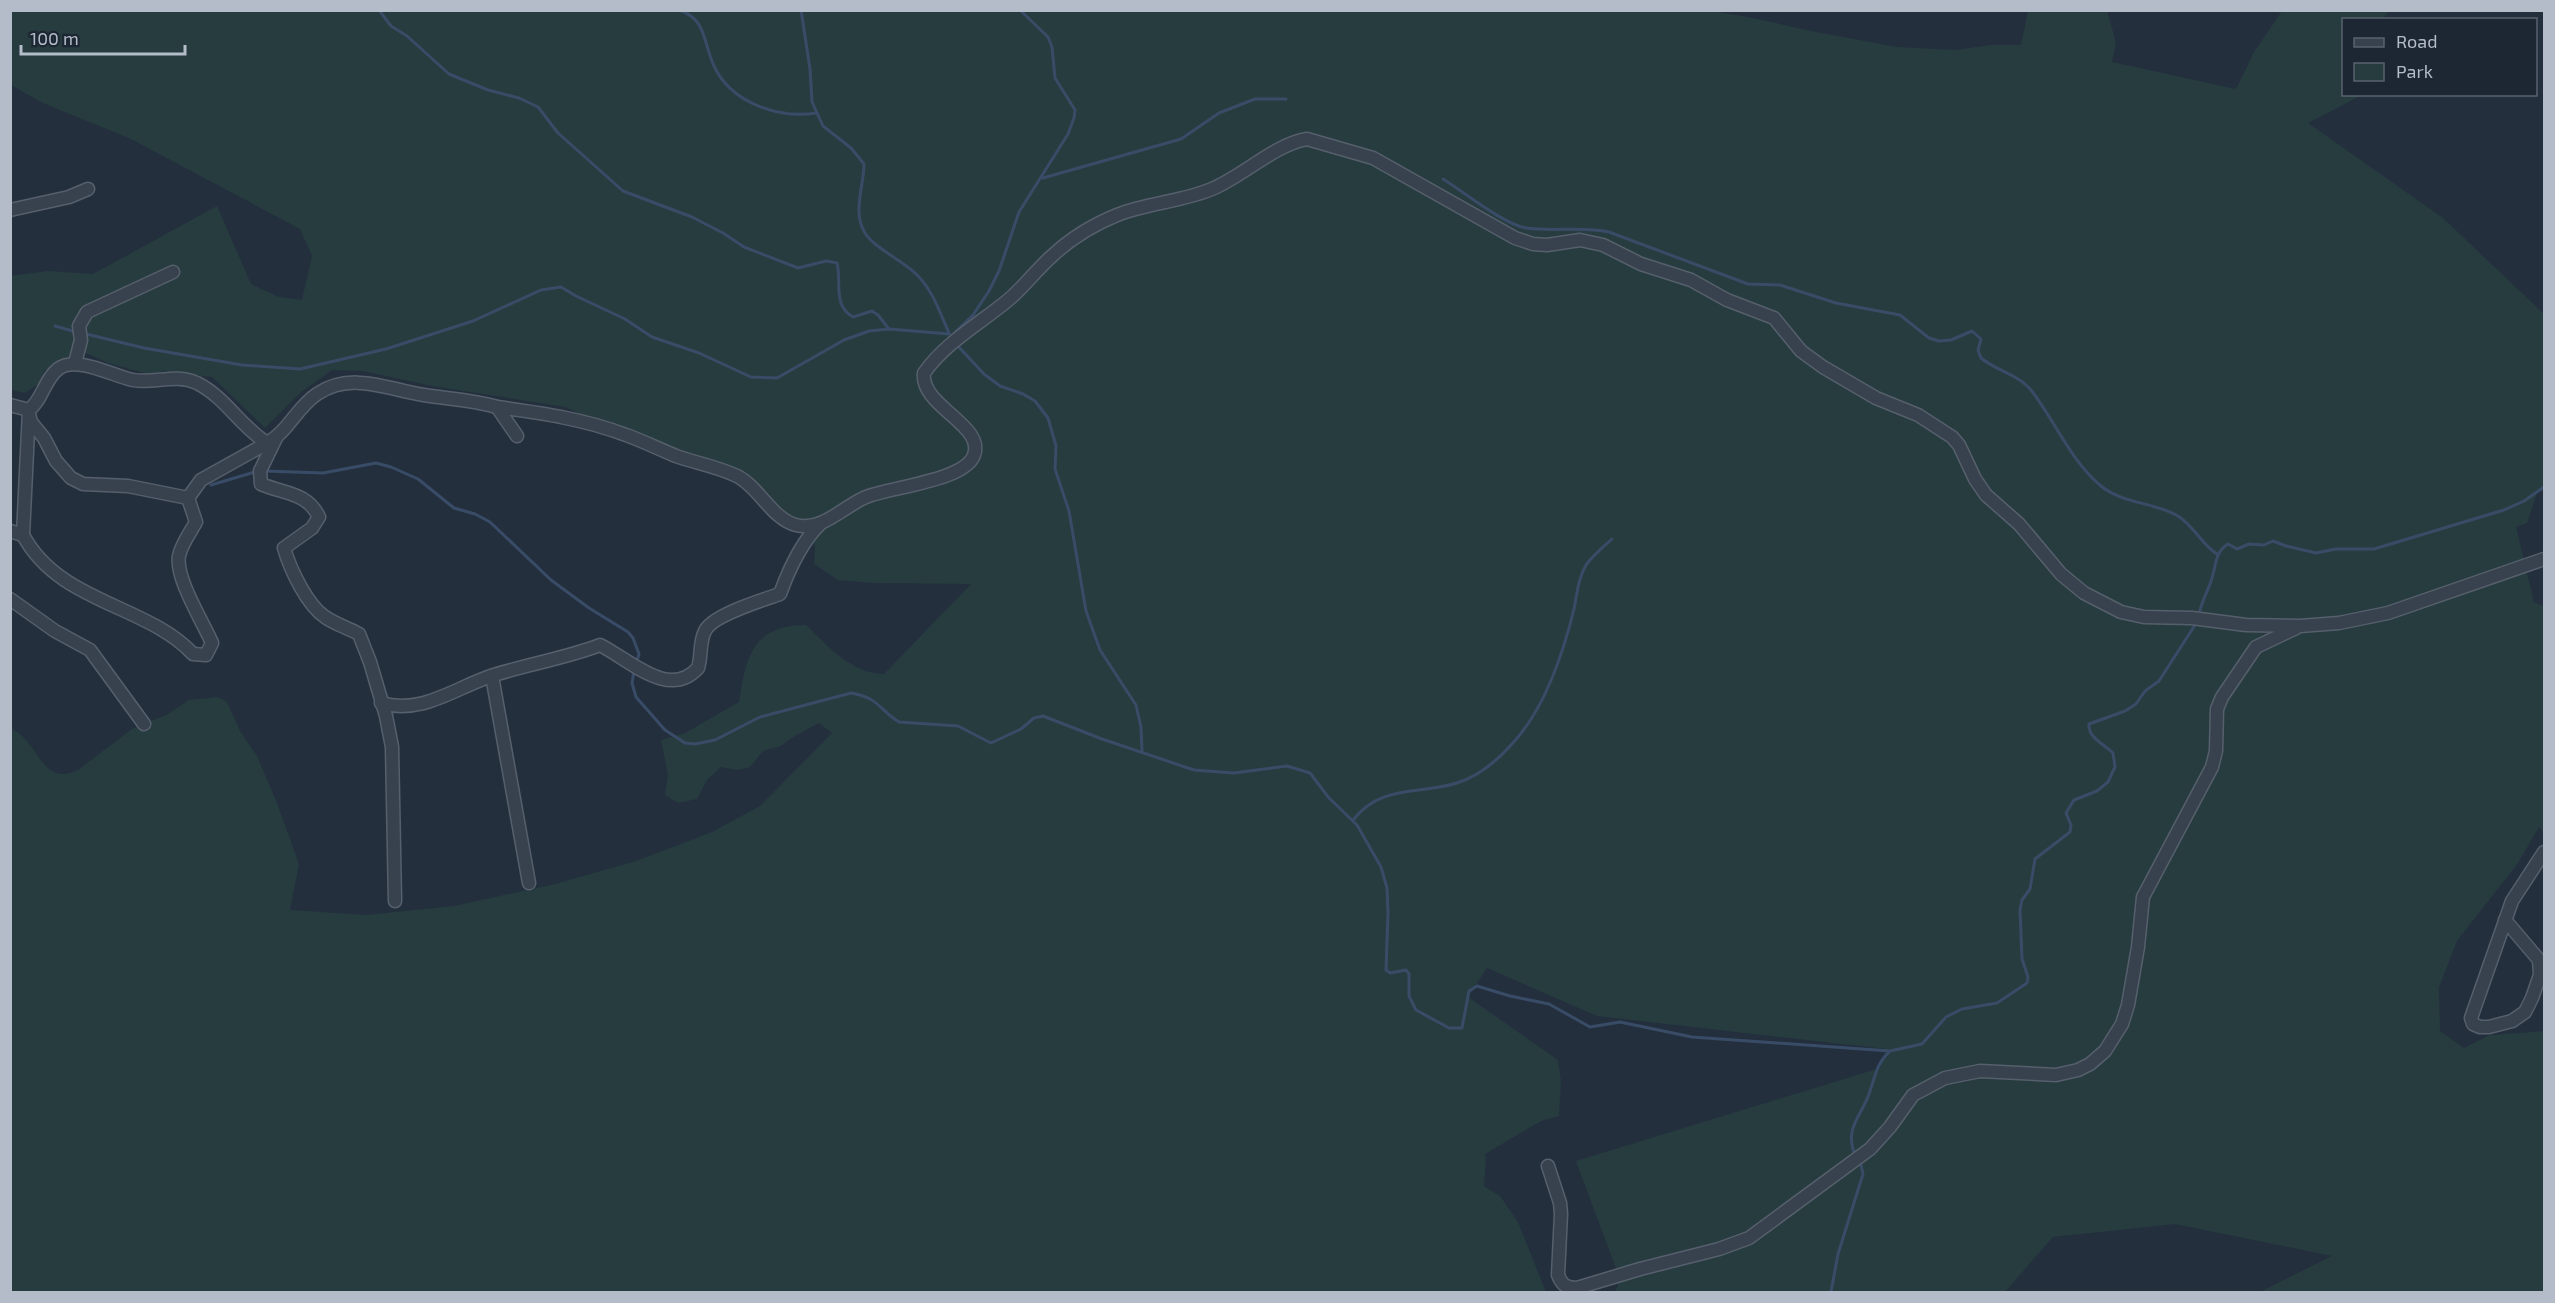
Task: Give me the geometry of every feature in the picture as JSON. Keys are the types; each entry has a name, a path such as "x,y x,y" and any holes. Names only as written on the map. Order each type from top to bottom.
{"street":[{"path":"381,703 396,708 417,706 454,693 492,675 600,645 650,674 669,681 680,681 698,668 702,641 708,626 731,613 780,594 810,533 821,523 865,497 934,480 953,472 970,460 975,448 972,439 958,421 931,396 925,385 924,373 944,350 1020,290 1053,255 1096,225 1117,215 1181,200 1215,188 1242,174 1281,148 1297,140 1307,139 1341,147 1383,162 1515,238 1533,244 1547,245 1580,240 1603,245 1641,264 1691,280 1727,300 1774,318 1801,351 1823,367 1876,398 1918,414 1952,438 1959,445 1986,495 2019,524 2061,574 2084,593 2110,608 2130,615 2192,618 2238,624 2300,626 2339,623 2388,613 2544,559"},
{"path":"10,210 69,197 88,189"},
{"path":"75,363 81,340 79,326 87,312 173,272"},
{"path":"188,498 196,522 179,554 178,566 191,601 212,644 206,655 193,654 179,639 95,599 74,586 31,550 23,535 29,410 38,403 45,384 59,368 75,363 134,381 173,377 196,383 222,401 260,438 273,440"},
{"path":"188,498 201,480 273,440 314,396 330,386 348,382 367,382 421,394 560,416 627,435 675,455 735,475 752,487 789,522 808,526 821,523"},
{"path":"10,405 29,410"},
{"path":"497,407 517,436"},
{"path":"29,410 31,422 44,438 56,461 71,478 82,484 128,486 188,498"},
{"path":"273,440 260,471 261,484 304,499 313,505 319,517 312,528 284,548 288,560 302,588 324,616 359,634 386,716 392,747 395,901"},
{"path":"10,531 23,535"},
{"path":"10,599 55,631 90,650 144,724"},
{"path":"1548,1166 1560,1203 1558,1275 1561,1283 1567,1288 1577,1288 1719,1249 1749,1238 1870,1149 1890,1127 1913,1095 1945,1078 1980,1071 2056,1075 2078,1070 2090,1064 2105,1051 2122,1024 2128,1005 2138,947 2143,897 2212,767 2216,751 2216,716 2219,704 2256,647 2300,626"},
{"path":"492,675 529,883"},
{"path":"2505,920 2542,958 2540,975 2532,998 2521,1016 2496,1026 2480,1027 2473,1024 2471,1018 2505,920 2520,887 2544,852"}],"green space":[{"path":"1706,10 1897,47 1956,50 1990,45 2021,45 2028,11 2107,10 2116,43 2112,62 2236,89 2254,52 2282,11 2389,11 2384,18 2342,18 2342,96 2360,96 2308,123 2443,218 2544,314 2544,487 2537,493 2527,523 2516,527 2534,602 2544,606 2544,832 2539,827 2518,863 2457,941 2439,987 2440,1031 2464,1048 2490,1035 2544,1031 2544,1292 2260,1292 2332,1256 2175,1224 2053,1237 2005,1292 1615,1292 1620,1279 1576,1161 1880,1068 1886,1049 1597,1016 1487,968 1468,997 1558,1060 1561,1081 1559,1116 1541,1121 1485,1154 1484,1186 1500,1196 1518,1222 1546,1292 11,1292 11,728 24,738 47,767 59,774 68,773 78,770 132,729 166,715 189,700 218,697 227,702 240,731 257,756 299,864 290,910 366,915 454,906 555,884 636,861 712,832 760,806 832,733 819,723 781,746 763,751 750,767 738,770 721,767 707,780 697,799 678,803 665,795 668,775 661,740 685,733 739,702 749,657 763,637 774,631 788,626 806,625 832,650 851,664 872,673 884,674 971,584 874,583 838,580 814,564 815,547 812,535 752,484 623,435 565,407 432,386 363,371 332,370 300,393 265,428 212,377 164,371 148,374 108,363 84,352 44,371 39,384 25,393 11,390 10,276 48,271 93,274 217,206 251,284 279,297 302,300 312,256 300,229 131,139 43,103 11,85 11,11"}],"waterway":[{"path":"379,10 391,26 407,36 449,74 488,90 519,98 538,107 558,133 623,191 692,217 744,247 798,268 826,261 837,263 840,300 846,312 853,317 872,311 889,329"},
{"path":"679,10 695,19 703,33 714,66 722,79 744,99 772,111 817,113"},
{"path":"801,10 810,69 812,102 823,126 851,148 864,164 859,208 861,225 875,244 921,279 935,301 949,333"},
{"path":"950,337 973,315 989,291 999,271 1019,212 1068,134 1074,118 1075,110 1055,78 1052,47 1048,37 1020,10"},
{"path":"1043,178 1181,139 1219,113 1255,99 1286,99"},
{"path":"1443,179 1495,214 1526,228 1588,229 1609,232 1748,284 1780,285 1836,303 1900,315 1929,338 1939,341 1951,340 1972,331 1981,339 1978,350 1981,358 2020,380 2031,390 2090,476 2110,492 2178,516 2217,554"},
{"path":"82,333 144,348 242,365 300,369 386,349 473,321 541,290 561,287 625,319 652,337 699,353 751,377 777,378 844,340 869,331 889,329 949,334"},
{"path":"55,326 76,332"},
{"path":"956,344 984,374 1000,386 1035,401 1048,418 1056,446 1055,469 1069,511 1086,611 1100,650 1136,705 1141,727 1142,751"},
{"path":"265,471 323,473 376,463 418,479 454,508 475,514 490,522 551,580 589,608 628,632 639,654 636,664"},
{"path":"211,485 258,471"},
{"path":"2199,614 2218,555 2228,544 2237,549 2249,544 2264,545 2273,541 2316,553 2336,549 2374,549 2504,510 2524,501 2544,487"},
{"path":"1353,820 1364,809 1388,796 1401,792 1443,787 1465,780 1494,762 1506,750 1534,715 1551,681 1574,609 1583,570 1612,539"},
{"path":"634,671 632,683 636,697 665,730 685,743 695,744 715,740 760,717 851,693 874,701 899,722 958,726 991,743 1021,729 1034,718 1043,716 1194,770 1234,773 1287,766 1310,773 1329,798 1357,825 1381,867 1387,888 1386,970 1390,973 1406,970 1409,974 1409,996 1416,1010 1449,1028 1462,1028 1469,991 1477,986 1549,1004 1590,1027 1620,1022 1692,1037 1890,1051 1922,1044 1946,1017 1962,1009 1997,1003 2027,983 2028,977 2022,959 2020,910 2022,900 2030,889 2035,859 2070,832 2071,825 2066,813 2074,800 2097,791 2108,782 2115,767 2113,753 2094,737 2089,724 2125,711 2136,704 2145,691 2159,681 2195,625"},
{"path":"1855,1155 1852,1146 1852,1130 1866,1102 1879,1066 1889,1052"},
{"path":"1831,1292 1838,1254 1863,1174 1861,1165"}]}
